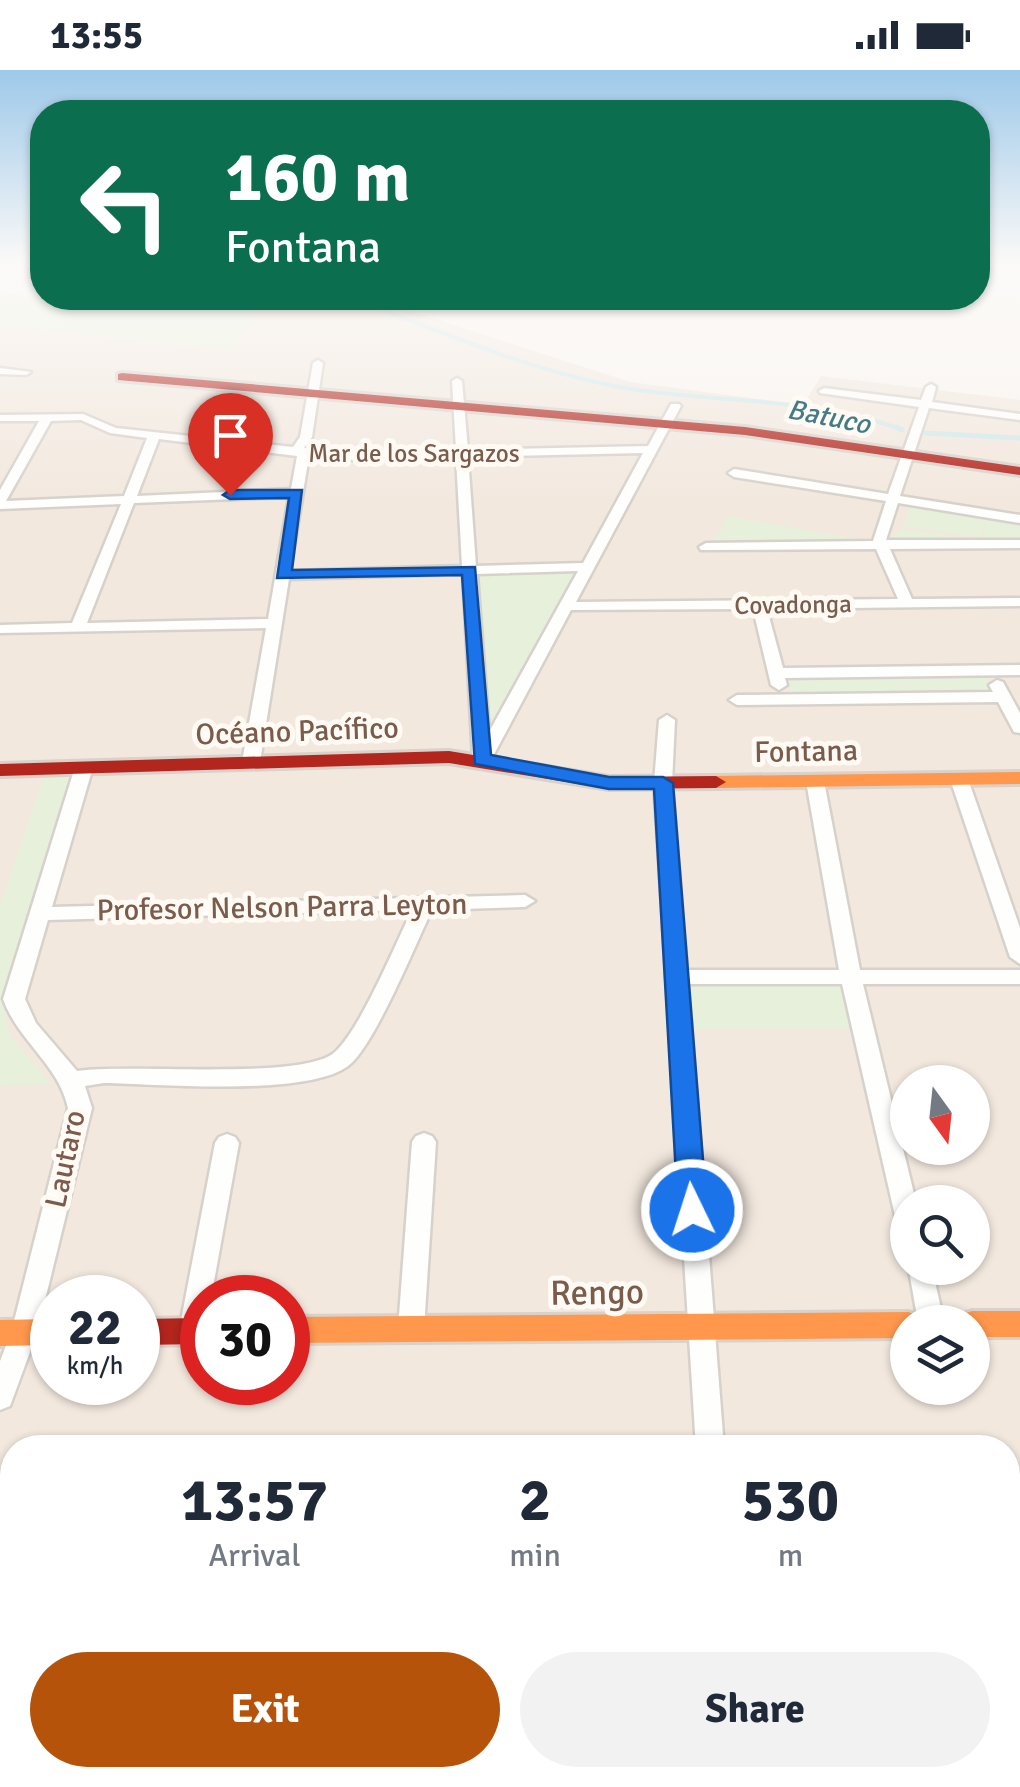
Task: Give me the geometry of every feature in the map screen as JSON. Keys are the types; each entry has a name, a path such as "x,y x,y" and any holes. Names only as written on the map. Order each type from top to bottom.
{"street":[{"path":"251,762 297,493 299,453 318,363"},
{"path":"0,371 26,372"},
{"path":"122,377 458,406 671,415 1020,471"},
{"path":"458,381 482,760"},
{"path":"907,603 880,546 932,388"},
{"path":"824,391 1020,417"},
{"path":"482,760 671,415"},
{"path":"0,503 47,417"},
{"name":"Mar de los Sargazos","path":"0,418 83,417 114,431 299,453 652,450"},
{"path":"78,628 154,436"},
{"path":"734,472 1020,519"},
{"path":"0,503 297,493"},
{"path":"706,548 1020,544"},
{"path":"283,575 586,567"},
{"name":"Covadonga","path":"566,606 1020,602"},
{"path":"758,605 783,700"},
{"path":"0,629 275,623"},
{"path":"989,670 1020,728"},
{"path":"776,673 1020,670"},
{"path":"737,700 1003,697"},
{"path":"666,720 663,783 709,1435"},
{"name":"Océano Pacífico","path":"0,770 482,760 593,781"},
{"name":"Lautaro","path":"0,1397 12,1333 80,1108 73,1080 24,1028 14,999 84,767"},
{"name":"Fontana","path":"593,781 1020,778"},
{"path":"959,779 1020,958"},
{"path":"816,781 851,977 900,1185"},
{"name":"Profesor Nelson Parra Leyton","path":"39,914 525,901"},
{"path":"73,1080 289,1074 326,1069 352,1046 425,904"},
{"path":"676,978 1020,977"},
{"path":"411,1329 424,1142"},
{"path":"207,1275 228,1143"},
{"path":"990,1324 1020,1324"},
{"name":"Rengo","path":"310,1330 890,1325"}],"shaded area":[{"path":"0,344 178,344 233,350 236,344 513,344 630,382 803,405 821,376 1020,400 1020,1435 0,1435"}],"green space":[{"path":"178,344 236,344 233,350"},
{"path":"911,506 986,519 979,537 903,526"},
{"path":"728,516 870,541 713,544"},
{"path":"988,516 1020,521 1020,542 886,544 901,529 980,540"},
{"path":"578,571 487,741 475,572"},
{"path":"986,675 995,693 791,696 786,676"},
{"path":"72,775 3,998 9,1034 51,1084 0,1085 0,904 44,776"},
{"path":"689,985 843,986 849,1029 693,1029"}],"waterway":[{"name":"Batuco","path":"473,344 614,386 796,405 902,430 896,427"},
{"name":"Batuco","path":"926,433 1020,438"}],"traffic: slow":[{"path":"716,782 1020,778"},
{"path":"990,1324 1020,1324"},
{"path":"310,1330 890,1325"},
{"path":"0,1333 30,1332"}],"traffic: jam":[{"path":"122,377 745,431 1020,471"},
{"path":"0,770 449,757 609,783 716,782"},
{"path":"160,1332 180,1331"}],"route":[{"path":"230,495 297,493 283,575 470,570 482,760 593,781 663,783 692,1210"}]}
